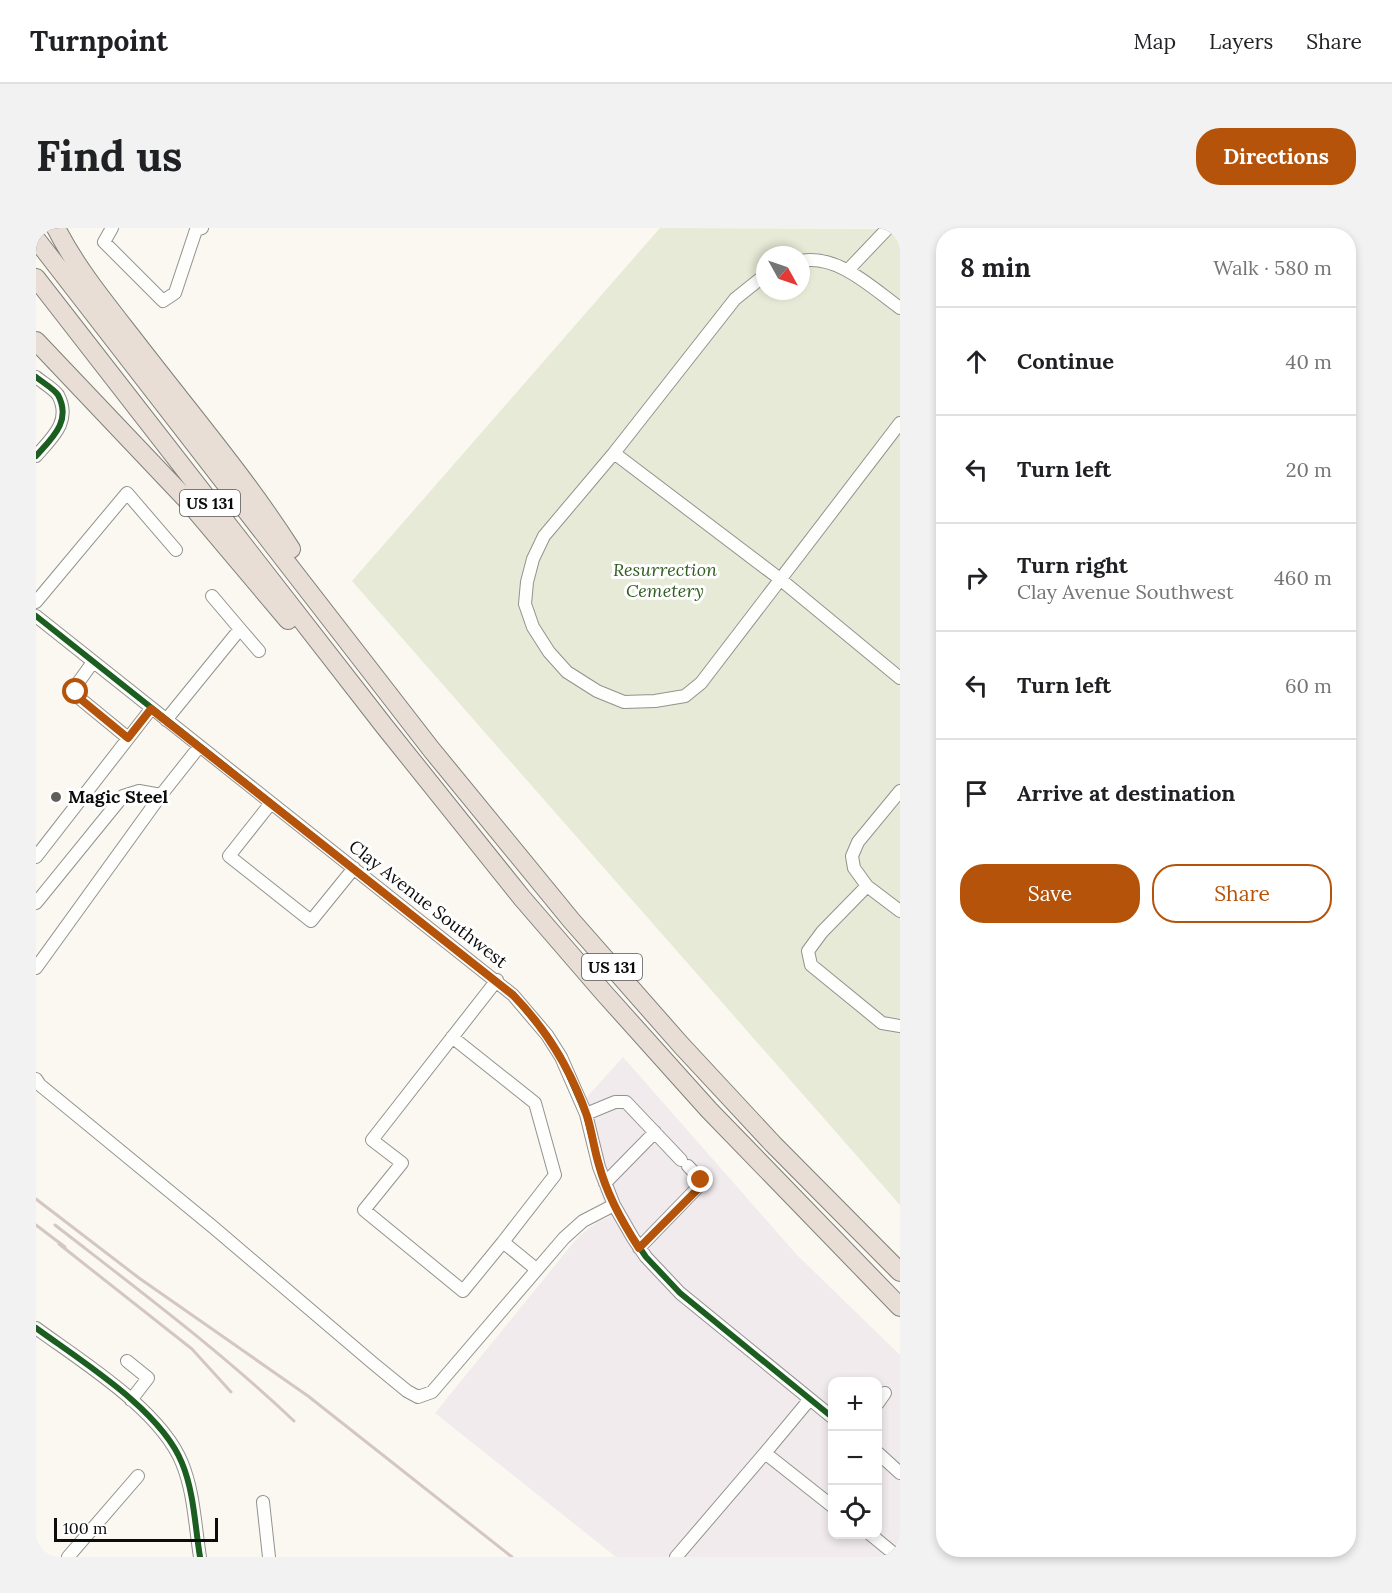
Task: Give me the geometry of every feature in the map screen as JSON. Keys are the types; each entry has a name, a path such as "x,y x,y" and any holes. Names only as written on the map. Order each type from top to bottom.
{"highway":[{"path":"56,228 90,283 213,442 288,545 348,642"},
{"name":"US 131","path":"36,239 480,810 614,969 773,1144 900,1272"},
{"name":"US 131","path":"36,278 385,727 501,872 612,1002 724,1126 900,1307"},
{"path":"36,341 192,506 263,592 385,727"}],"street":[{"path":"112,228 104,242 163,302 175,293 197,229"},
{"path":"848,270 888,228"},
{"path":"810,260 848,270 900,308"},
{"path":"756,282 735,299 614,453 544,536 533,559 527,582 525,604 533,627 549,652 567,672 597,691 624,702 656,701 685,696 701,683 900,423"},
{"path":"36,377 57,394 64,416 58,431 36,456"},
{"path":"614,453 780,579 900,678"},
{"path":"36,602 127,493 176,550"},
{"path":"212,596 259,651"},
{"name":"Clay Avenue Southwest","path":"36,616 496,980 528,1010 547,1035 574,1082 586,1114 605,1183 614,1205 639,1248 662,1276 680,1293 828,1414"},
{"path":"166,720 240,629"},
{"path":"93,662 75,687 78,697 128,738"},
{"path":"36,857 151,709"},
{"path":"36,968 161,795 199,747"},
{"path":"36,903 123,796 139,791 161,795"},
{"path":"900,791 858,842 852,856 854,868 867,886 900,911"},
{"path":"271,803 229,856 311,921 354,868"},
{"path":"867,886 822,932 808,951 811,965 882,1023 900,1026"},
{"path":"452,1037 535,1103 555,1175 463,1291 364,1210 402,1163 372,1140 496,980"},
{"path":"36,1079 40,1085 204,1219 374,1364 418,1397 432,1392 564,1238 584,1221 614,1205"},
{"path":"586,1114 615,1101 626,1102 701,1180 701,1184 639,1248"},
{"path":"605,1183 654,1132"},
{"path":"503,1242 536,1269"},
{"path":"36,1328 130,1400 160,1427 174,1446 187,1478 200,1557"},
{"path":"127,1361 148,1378 130,1400"},
{"path":"676,1557 810,1399"},
{"path":"765,1453 828,1503"},
{"path":"882,1457 900,1473"},
{"path":"68,1557 138,1476"},
{"path":"263,1502 269,1557"},
{"path":"876,1539 898,1557"}],"shaded area":[{"path":"623,1057 797,1255 900,1355 900,1557 616,1557 435,1413 578,1237 597,1222 609,1217 595,1177 577,1108"}],"green space":[{"name":"Resurrection Cemetery","path":"660,228 900,229 900,1205 352,581"}],"railway":[{"path":"36,1199 139,1278 308,1396 512,1557"},
{"path":"36,1225 65,1247"},
{"path":"55,1225 207,1344 294,1421"},
{"path":"59,1244 192,1349 231,1392"}],"cycle path":[{"path":"36,377 58,395 63,413 54,436 36,456"},
{"path":"36,616 513,995 547,1035 561,1057 586,1114 599,1167 614,1205 646,1257 680,1293 828,1414"},
{"path":"36,1328 118,1388 157,1424 172,1443 182,1463 189,1486 200,1557"}],"place":[{"name":"Magic Steel","path":"56,797"}],"route":[{"path":"76,692 78,697 128,738 151,709 513,995 547,1035 574,1082 588,1121 605,1183 624,1225 639,1248 698,1189 701,1180"}]}
